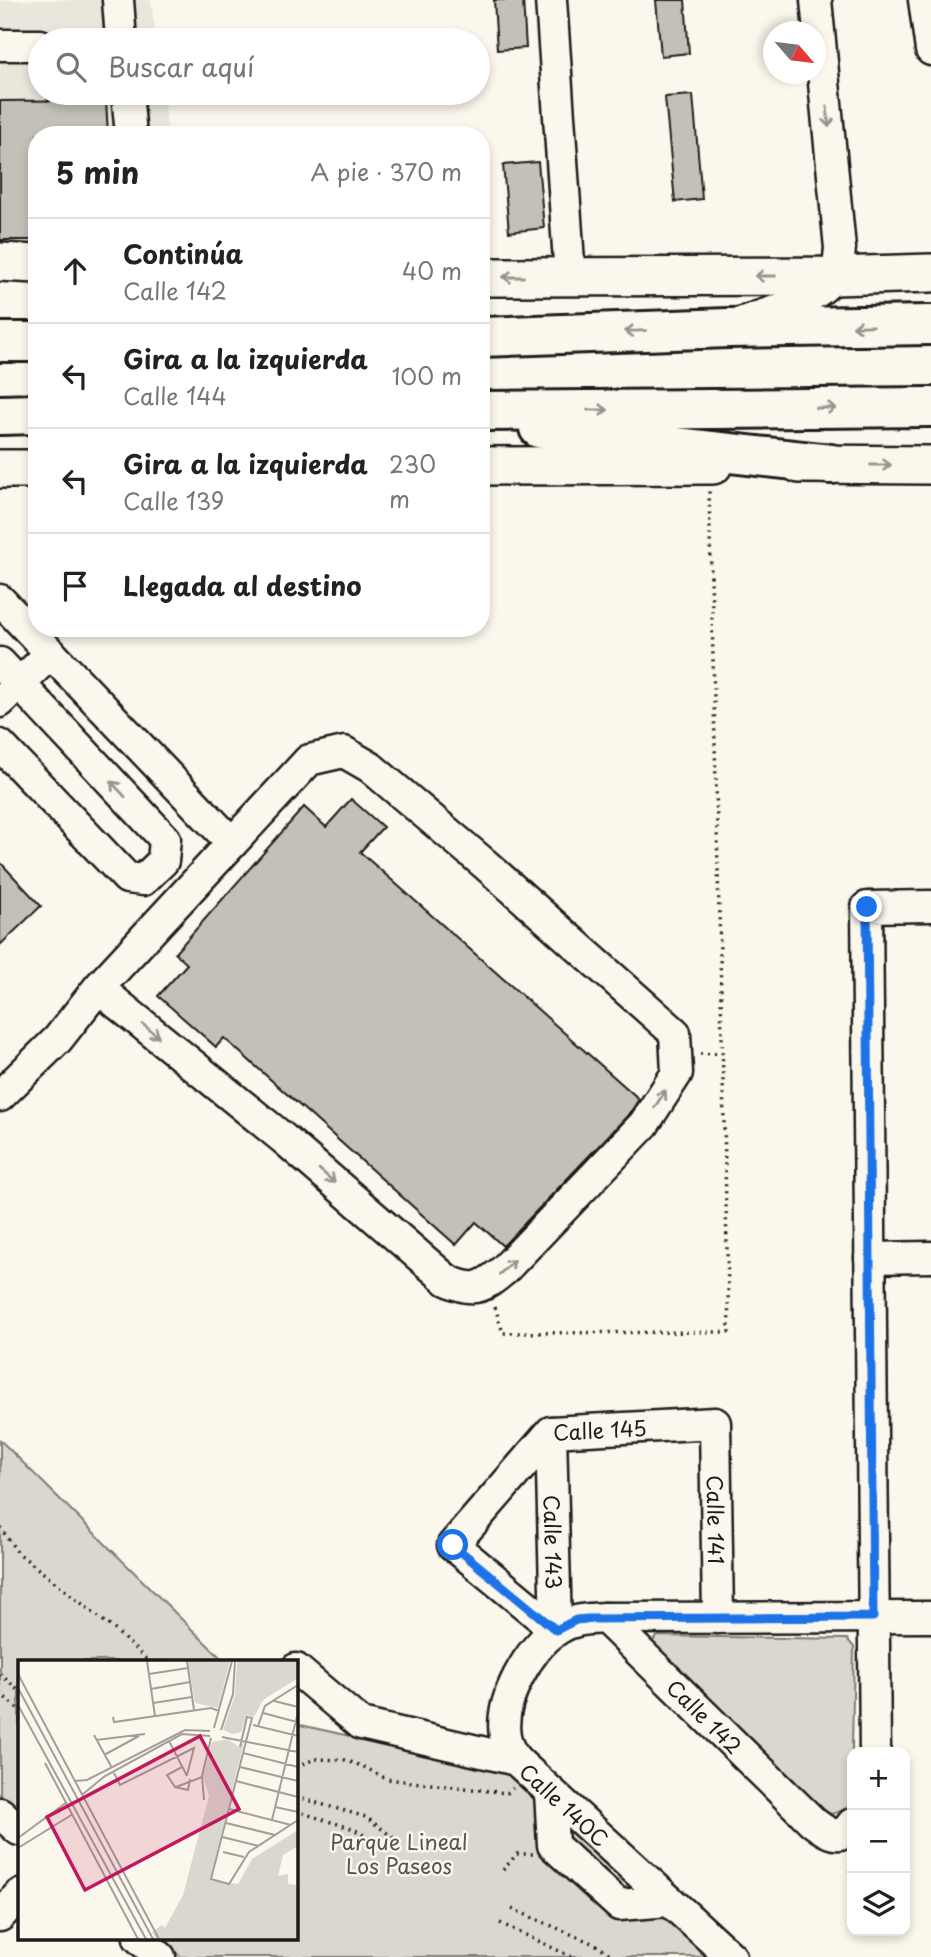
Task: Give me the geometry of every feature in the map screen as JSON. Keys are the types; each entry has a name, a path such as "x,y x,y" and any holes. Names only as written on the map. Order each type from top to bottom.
{"highway":[{"path":"490,337 728,328 931,325"},
{"path":"0,342 28,342"},
{"path":"490,411 931,407"},
{"path":"0,415 28,414"},
{"path":"490,420 612,440 831,464"}],"main road":[{"path":"0,262 28,264"},
{"path":"490,277 834,276 931,273"},
{"path":"490,466 931,465"},
{"path":"0,469 28,469"}],"street":[{"path":"118,0 120,28"},
{"path":"551,0 570,276"},
{"path":"728,328 812,296 834,276 840,248 817,0"},
{"path":"925,0 931,50"},
{"path":"0,45 28,45"},
{"path":"128,105 130,126"},
{"path":"0,600 28,629"},
{"path":"36,637 232,843"},
{"path":"0,745 127,878 143,880 163,861 164,839 6,683 51,653"},
{"path":"0,1096 58,1040 98,988 309,760 344,752 370,766 675,1033 677,1073 644,1124 513,1261 488,1284 474,1288 460,1287 447,1280 284,1139 98,988"},
{"path":"875,1747 867,907 931,906"},
{"path":"870,1258 931,1256"},
{"name":"Calle 145","path":"556,1630 453,1545 551,1432 715,1423"},
{"name":"Calle 141","path":"715,1423 718,1618"},
{"name":"Calle 143","path":"551,1432 556,1630"},
{"path":"533,1775 509,1750 505,1737 506,1709 514,1687 532,1654 556,1630 576,1620 931,1616"},
{"name":"Calle 142","path":"605,1618 805,1815 831,1833 843,1834 847,1830"},
{"name":"Calle 140C","path":"298,1670 360,1724 533,1775 731,1957"},
{"path":"0,1813 18,1829"},
{"path":"0,1916 18,1896"},
{"path":"141,1940 160,1957"}],"path":[{"path":"488,1284 503,1333 729,1332 709,465"},
{"path":"0,1527 17,1552 115,1630 147,1660"},
{"path":"0,1674 18,1690"},
{"path":"0,1693 18,1709"},
{"path":"298,1765 316,1759 345,1760 387,1779 507,1793 533,1775"},
{"path":"298,1798 366,1817 395,1839"},
{"path":"298,1812 354,1829 386,1849"},
{"path":"503,1870 517,1854 539,1855"},
{"path":"512,1909 599,1946 614,1957"},
{"path":"500,1923 572,1957"}],"shaded area":[{"path":"0,0 151,0 154,28 28,28 28,105 164,105 167,126 28,126 28,242 0,242"}],"green space":[{"path":"0,1440 223,1660 18,1660 18,1810 0,1794"},
{"path":"658,1636 847,1639 854,1647 852,1747 847,1747 847,1807 831,1814 824,1811 648,1645"},
{"name":"Parque Lineal Los Paseos","path":"298,1724 510,1772 717,1957 181,1957 161,1940 298,1940"}],"building":[{"path":"494,0 523,0 526,48 497,50"},
{"path":"656,0 685,0 689,53 661,56"},
{"path":"693,95 702,199 675,202 665,97"},
{"path":"0,101 28,101 28,105 106,105 107,126 28,126 28,240 0,240"},
{"path":"538,162 544,228 509,232 503,165"},
{"path":"351,799 383,827 360,852 639,1099 630,1113 503,1246 476,1222 456,1245 224,1038 216,1047 158,996 187,964 175,953 304,807 326,827"},
{"path":"0,862 41,906 0,945"}],"route":[{"path":"453,1545 556,1630 576,1620 587,1619 873,1617 867,907"}]}
